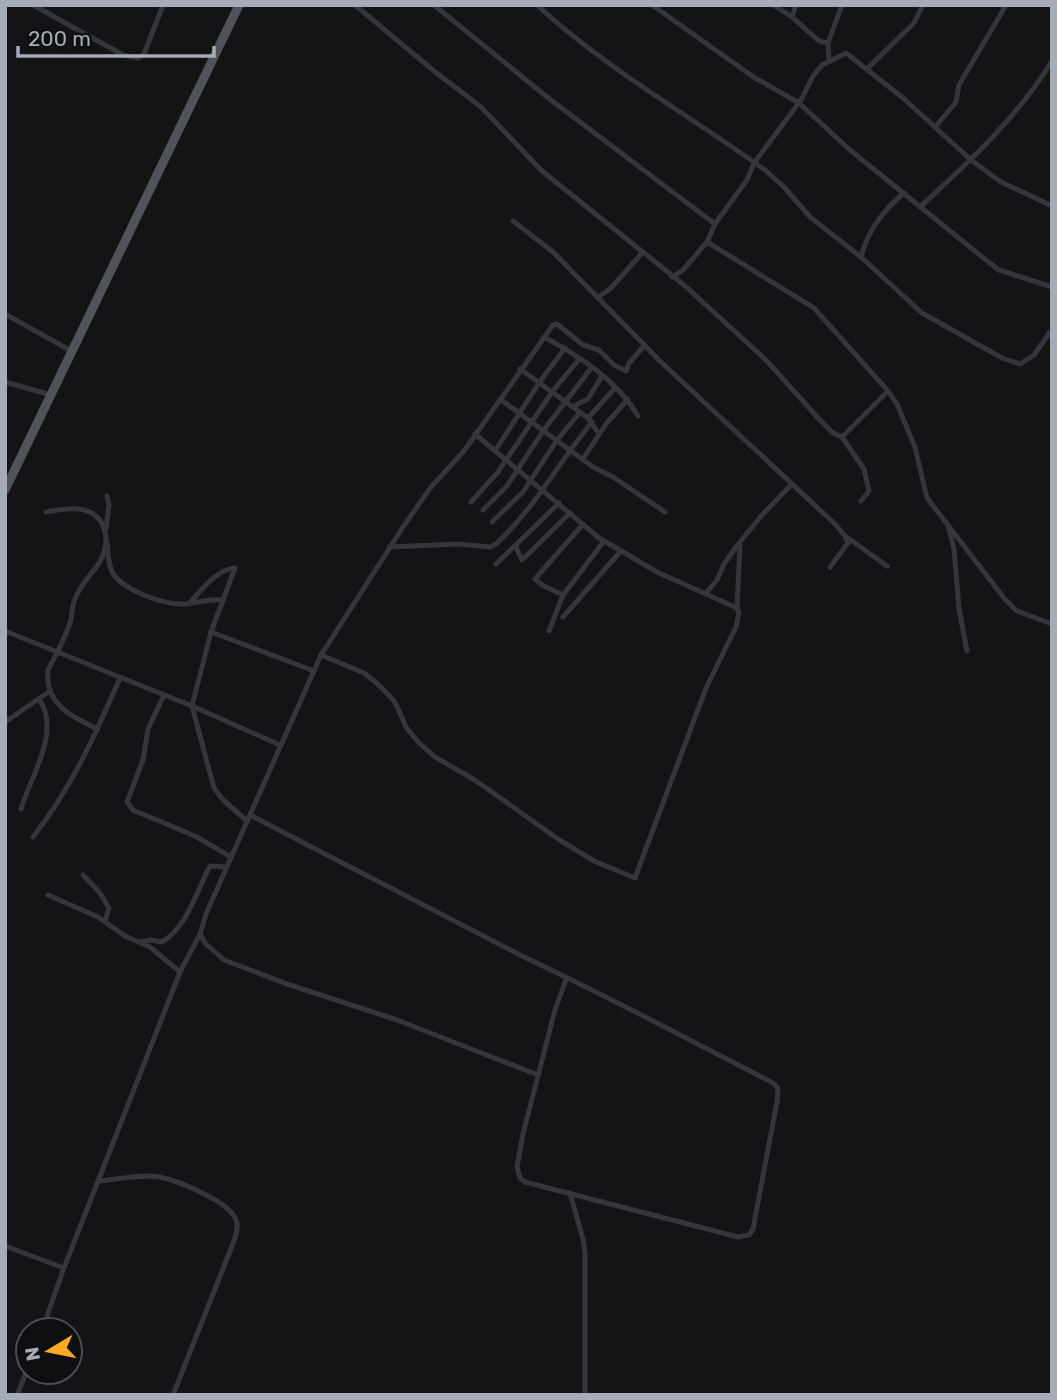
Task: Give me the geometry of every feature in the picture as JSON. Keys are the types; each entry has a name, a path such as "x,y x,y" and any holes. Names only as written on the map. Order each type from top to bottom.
{"main road":[{"path":"5,490 239,5"}],"street":[{"path":"33,5 123,55 138,58 144,54 163,5"},
{"path":"355,5 481,107 542,171 643,252 766,360 819,419 833,433 842,437 864,469 869,491 861,501"},
{"path":"434,5 547,97 715,224"},
{"path":"537,5 558,25 631,79 754,163 784,187 822,228 861,257 922,313 1002,358 1020,364 1034,355 1050,332"},
{"path":"652,5 755,78 799,103 833,136 999,270 1052,287"},
{"path":"774,5 819,41 828,43"},
{"path":"792,17 796,5"},
{"path":"829,62 828,43 842,5"},
{"path":"867,69 914,23 923,5"},
{"path":"936,126 956,102 959,85 1006,5"},
{"path":"672,277 683,270 707,242 715,224 747,180 754,163 799,103 813,76 829,62 846,53 936,126 971,160 1001,182 1052,206"},
{"path":"920,207 971,160 1020,109 1052,61"},
{"path":"861,257 866,239 874,225 883,212 904,193"},
{"path":"513,221 553,252 645,345 845,536 887,566"},
{"path":"707,242 814,308 897,404 911,436 925,492 947,522 1010,605 1030,617 1052,624"},
{"path":"598,297 610,289 643,252"},
{"path":"5,314 73,352"},
{"path":"47,1316 180,972 200,934 280,744 321,655 389,547 431,487 475,434 550,328 557,324 583,345 599,350 614,365 626,371 629,363 645,345"},
{"path":"544,337 592,367 628,399 638,416"},
{"path":"495,451 565,348"},
{"path":"471,502 506,461 552,393 579,359"},
{"path":"483,510 507,486 543,431 592,367"},
{"path":"520,369 590,420 599,434"},
{"path":"572,407 588,398 602,376"},
{"path":"5,382 51,395"},
{"path":"389,547 458,544 490,547 517,523 540,494 615,388"},
{"path":"842,437 888,391"},
{"path":"500,399 583,459 665,512"},
{"path":"583,459 606,424 628,399"},
{"path":"492,522 531,481 557,440 580,412"},
{"path":"590,420 606,424"},
{"path":"475,434 620,552 737,608"},
{"path":"706,593 718,580 724,564 762,515 791,485"},
{"path":"107,496 107,541 111,569 115,577 125,585 159,601 189,604 208,598 223,600"},
{"path":"496,564 559,503"},
{"path":"46,512 77,509 89,511 100,519 106,529"},
{"path":"516,547 522,561 570,513"},
{"path":"947,522 954,549 959,609 967,651"},
{"path":"563,595 535,579 583,524"},
{"path":"830,567 848,543 845,536"},
{"path":"97,729 65,711 47,687 48,670 71,621 74,600 100,562 107,541"},
{"path":"549,631 563,595 604,541"},
{"path":"321,655 364,673 379,685 395,702 418,742 435,757 475,780 594,861 635,878 706,688 739,619 737,608 740,545"},
{"path":"563,617 620,552"},
{"path":"189,604 207,583 226,570 235,568 211,632 192,706 214,788 223,800 247,821"},
{"path":"5,631 280,744"},
{"path":"211,632 314,671"},
{"path":"33,837 61,799 120,678"},
{"path":"5,722 50,691"},
{"path":"164,695 148,729 143,760 127,802 133,810 195,836 231,857"},
{"path":"21,809 40,762 46,730 47,718 39,699"},
{"path":"250,815 773,1083 778,1088 779,1095 753,1229 749,1235 737,1237 525,1182 520,1178 517,1167 538,1075 566,977"},
{"path":"138,942 162,942 174,935 182,925 210,866 227,867"},
{"path":"83,875 100,893 109,908 105,921"},
{"path":"48,895 105,921 125,936 150,947 180,972"},
{"path":"200,934 213,951 233,963 307,991 397,1020 538,1075"},
{"path":"99,1181 162,1178 222,1203 237,1221 238,1230 234,1241 173,1395"},
{"path":"570,1193 585,1253 585,1395"},
{"path":"5,1246 64,1268"}]}
